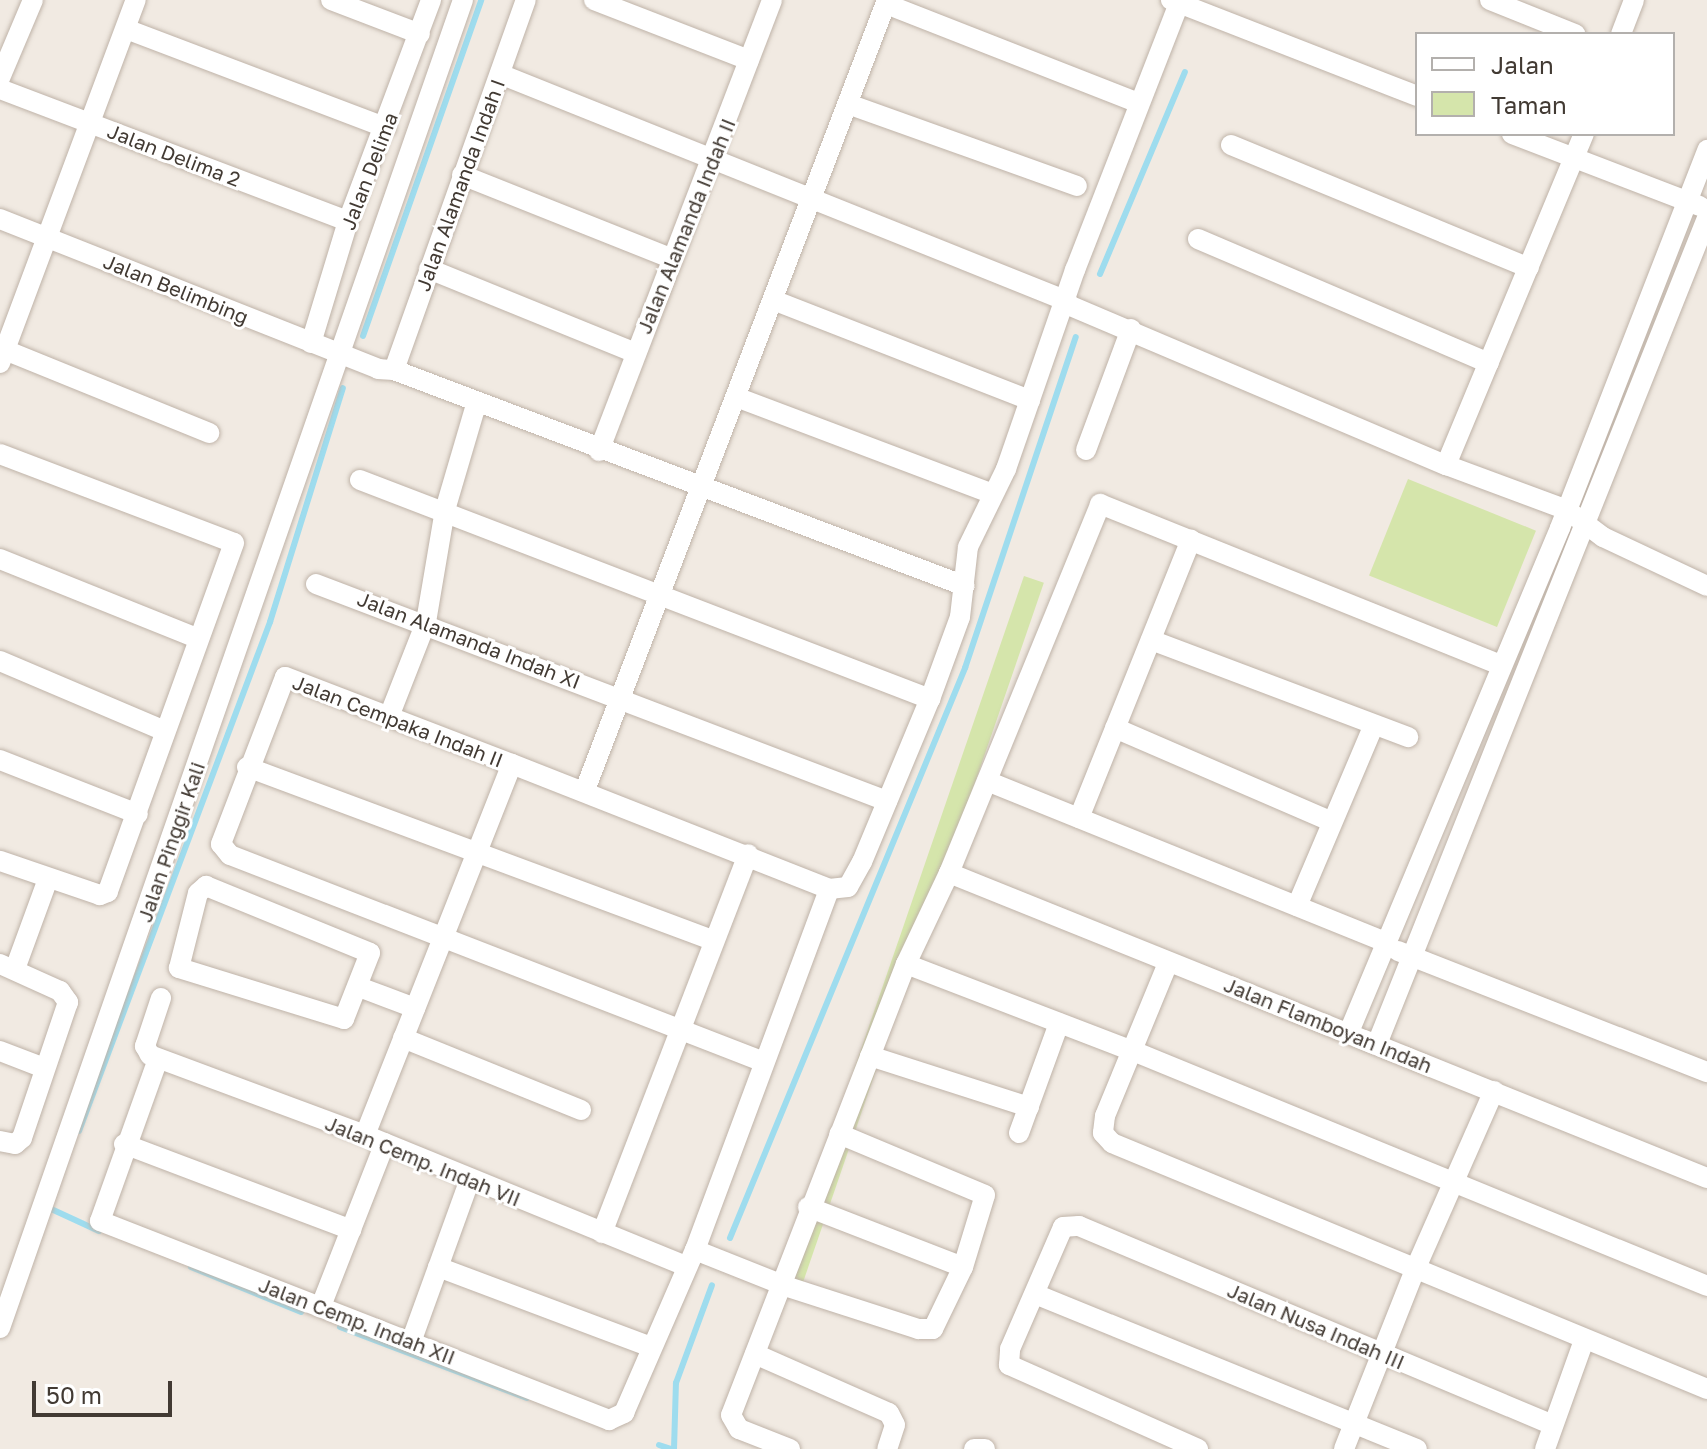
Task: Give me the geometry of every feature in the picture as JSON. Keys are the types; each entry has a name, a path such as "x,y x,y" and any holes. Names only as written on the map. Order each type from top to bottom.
{"street":[{"path":"0,78 33,0"},
{"path":"136,0 93,124 2,354 209,433"},
{"path":"331,0 420,34"},
{"name":"Jalan Delima","path":"311,343 348,221 386,128 431,0"},
{"name":"Jalan Pinggir Kali","path":"0,1328 346,356 463,0"},
{"name":"Jalan Alamanda Indah I","path":"384,368 429,269 526,0"},
{"path":"594,0 749,60"},
{"name":"Jalan Alamanda Indah II","path":"599,451 716,157 772,0"},
{"path":"1490,0 1570,32"},
{"path":"1622,32 1634,0"},
{"path":"829,889 848,887 930,699 960,617 968,547 993,494 1069,304 1176,1 1415,95"},
{"path":"585,790 887,2 1139,103"},
{"path":"126,29 386,128"},
{"path":"500,74 716,157 1121,325 1446,465 1567,510 1586,527 1705,580"},
{"name":"Jalan Delima 2","path":"0,89 348,221"},
{"path":"848,104 1077,186"},
{"path":"1517,136 1698,206"},
{"path":"1446,465 1583,136"},
{"path":"1231,145 1529,268"},
{"path":"1349,1032 1501,665 1698,206 1707,150"},
{"path":"462,175 673,259"},
{"path":"1377,1044 1707,218"},
{"name":"Jalan Belimbing","path":"0,219 311,343 965,586"},
{"path":"1198,239 1489,363"},
{"path":"429,269 636,353"},
{"path":"773,300 1030,400"},
{"path":"1086,450 1121,325"},
{"path":"736,397 993,494"},
{"path":"390,714 426,622 445,510 476,405"},
{"path":"0,454 234,543 108,892 102,896 0,861"},
{"path":"360,480 662,593 930,699"},
{"path":"790,1449 732,1425 731,1415 808,1207 906,964 949,873 1100,504 1501,665"},
{"path":"1079,818 1191,540"},
{"path":"0,560 199,639"},
{"name":"Jalan Alamanda Indah XI","path":"316,584 426,622 887,801"},
{"path":"1151,640 1373,727 1408,737"},
{"path":"0,661 165,731"},
{"name":"Jalan Cempaka Indah II","path":"247,767 285,677 390,714 748,854 829,889"},
{"path":"1297,906 1330,821 1373,727"},
{"path":"1115,728 1330,821"},
{"path":"0,760 138,814"},
{"path":"321,1306 351,1230 403,1038 512,764"},
{"path":"714,941 247,767 222,840 225,852 679,1032 764,1062"},
{"path":"987,781 1297,906 1411,956 1707,1072"},
{"path":"602,1233 748,854"},
{"name":"Jalan Flamboyan Indah","path":"949,873 1707,1178"},
{"path":"0,1141 15,1144 22,1138 68,999 8,967 48,879"},
{"path":"213,886 370,953 359,987 339,1020 179,968 200,890 213,886"},
{"name":"Jalan Cemp. Indah XII","path":"158,1059 124,1144 100,1221 616,1420 690,1258 829,889"},
{"path":"1168,963 1102,1127 1112,1143 1414,1272 1707,1389"},
{"path":"906,964 1133,1051 1707,1286"},
{"path":"359,987 415,1008"},
{"path":"158,1059 145,1046 161,998"},
{"path":"1019,1133 1059,1023"},
{"path":"403,1038 581,1110"},
{"path":"0,1051 44,1068"},
{"path":"870,1056 1029,1107"},
{"name":"Jalan Cemp. Indah VII","path":"158,1059 375,1139 469,1182 602,1233 690,1258 714,1259 918,1329 938,1324 963,1267"},
{"path":"1344,1449 1414,1272 1494,1091"},
{"path":"808,1207 963,1267 985,1198 979,1188 839,1134"},
{"path":"124,1144 351,1230"},
{"path":"411,1342 469,1182"},
{"name":"Jalan Nusa Indah III","path":"1035,1294 1056,1235 1063,1227 1079,1226 1553,1425"},
{"path":"438,1267 651,1347"},
{"path":"1198,1449 1009,1365 1035,1294 1417,1449"},
{"path":"1545,1449 1584,1340"},
{"path":"755,1354 889,1413 895,1425 887,1449"},
{"path":"974,1449 985,1449"}],"green space":[{"path":"1408,479 1536,531 1497,627 1369,575"},
{"path":"1024,576 1044,583 800,1291 780,1284"}],"waterway":[{"path":"363,336 481,0"},
{"path":"1100,274 1185,72"},
{"path":"730,1238 965,668 1076,337"},
{"path":"79,1131 270,622 343,388"},
{"path":"49,1208 99,1231"},
{"path":"191,1267 301,1312"},
{"path":"674,1449 676,1383 712,1285"},
{"path":"340,1327 527,1398"},
{"path":"659,1445 671,1449"}]}
